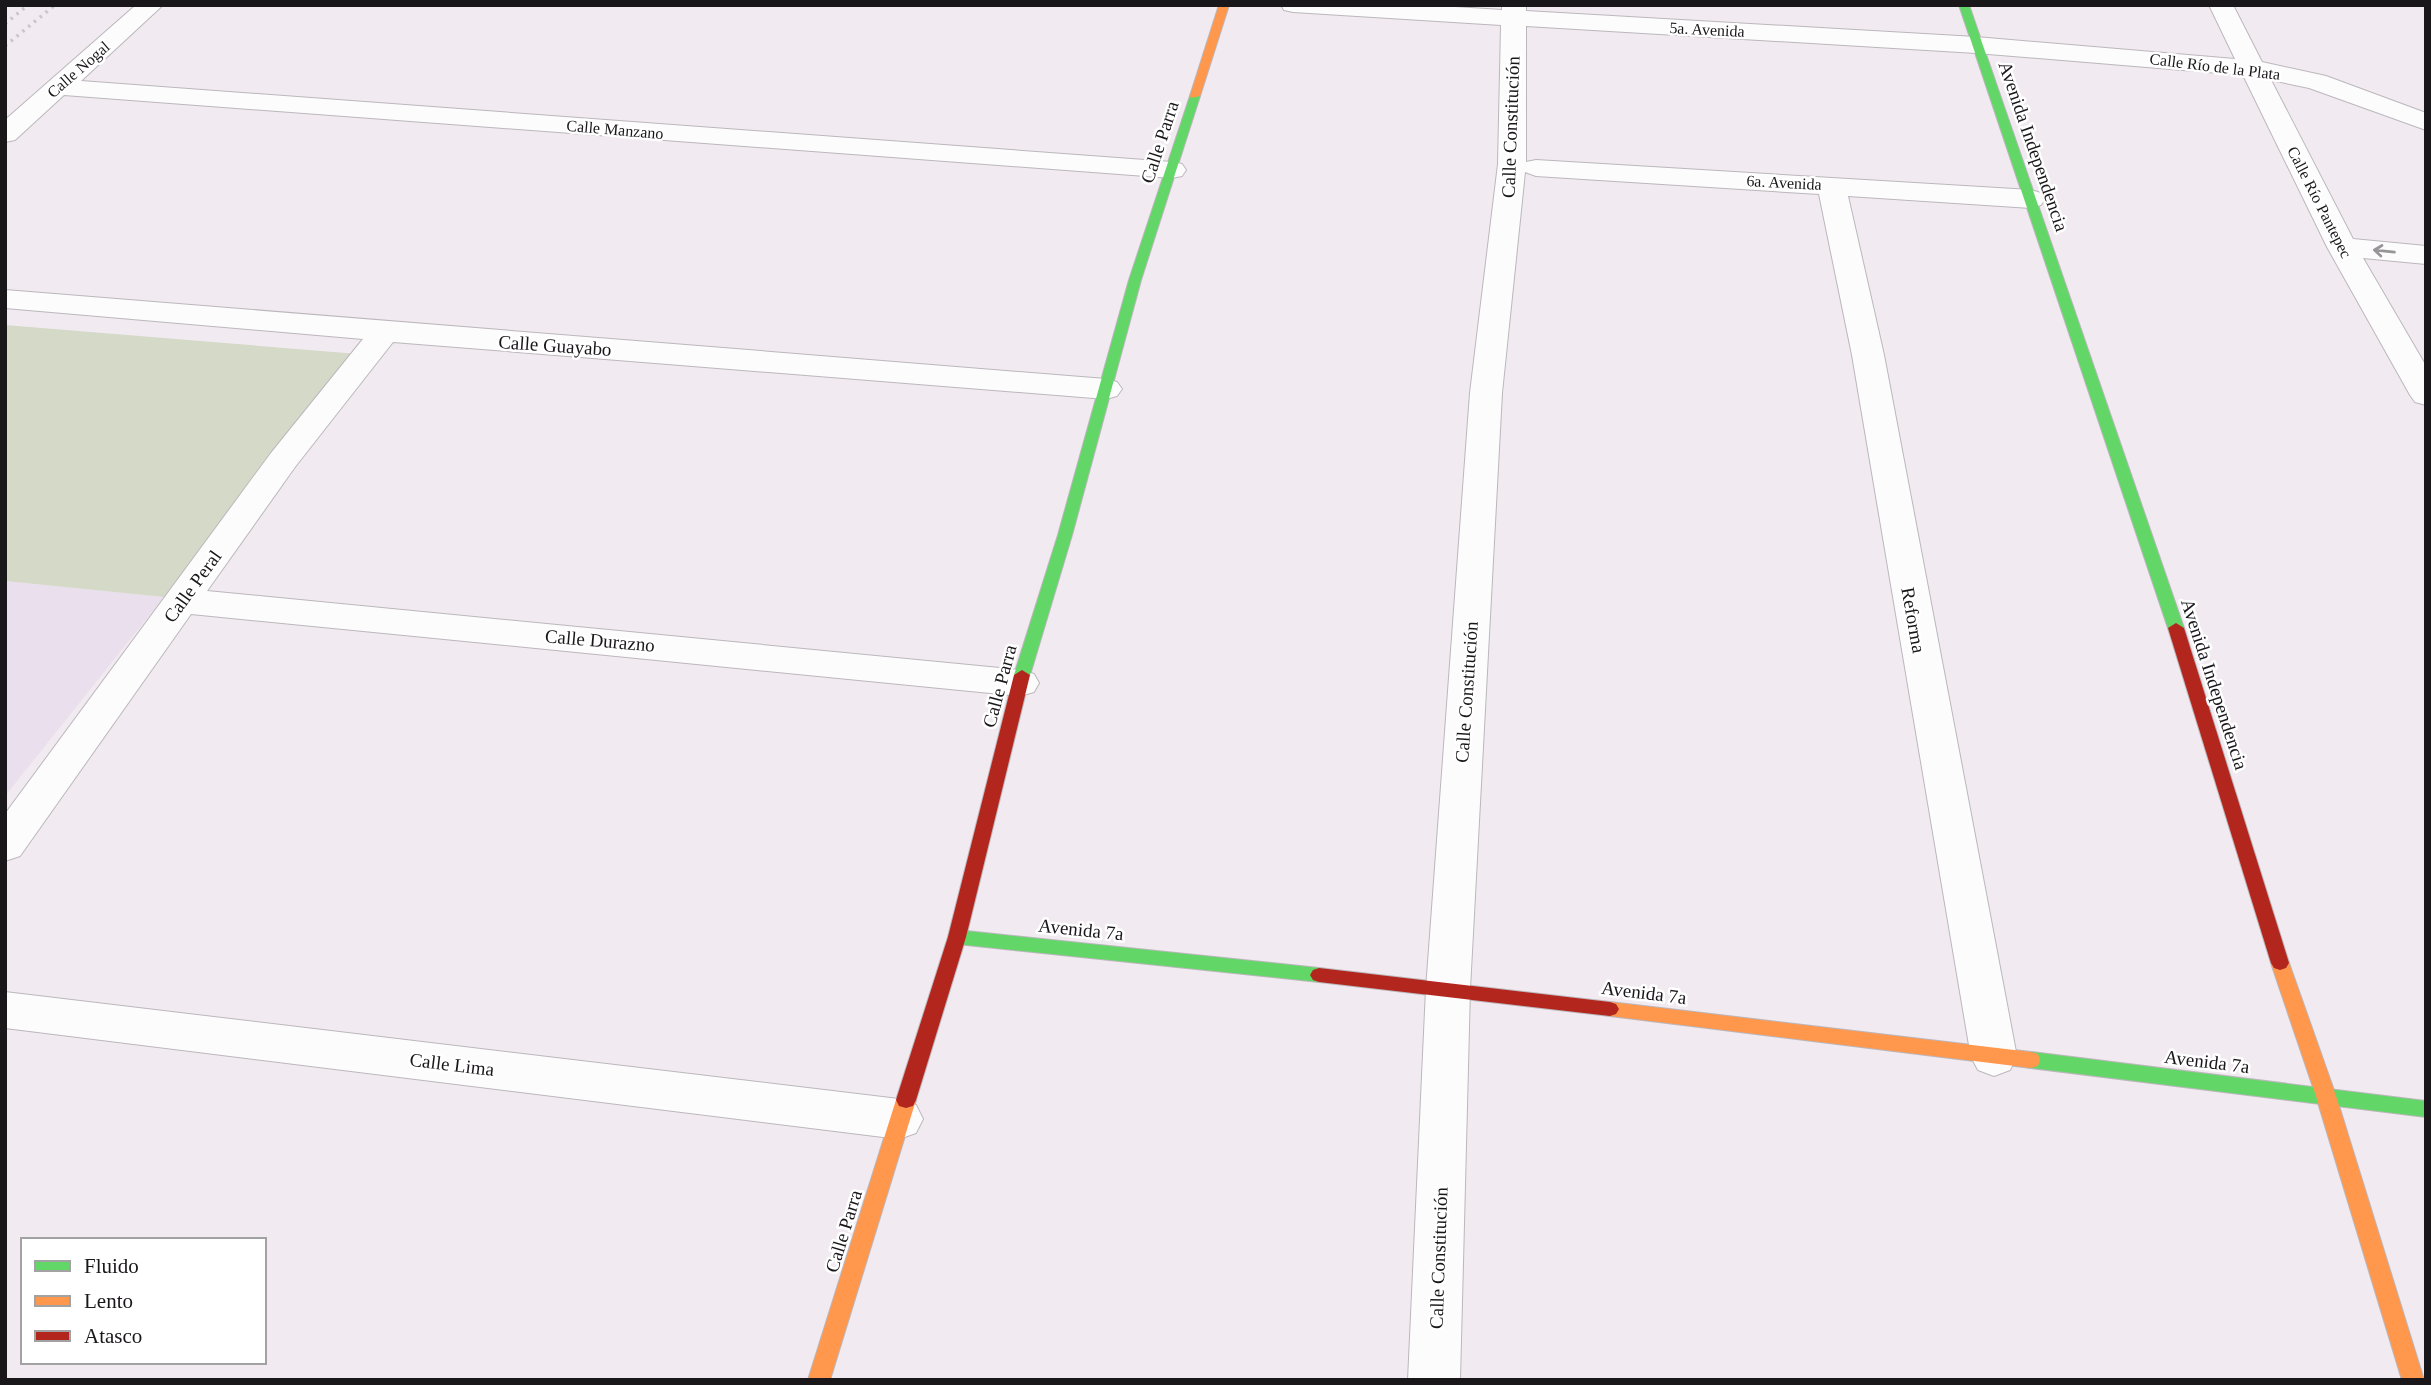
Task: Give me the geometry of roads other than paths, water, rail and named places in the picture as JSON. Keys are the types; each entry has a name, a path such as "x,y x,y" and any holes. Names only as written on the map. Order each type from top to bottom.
{"street":[{"name":"Calle Nogal","path":"5,134 151,5"},
{"name":"Calle Parra","path":"819,1380 957,937 1020,683 1106,390 1135,280 1224,5"},
{"name":"5a. Avenida","path":"1293,5 1514,12 2122,55"},
{"name":"Avenida Independencia","path":"1964,5 2203,709 2267,925 2326,1096 2413,1380"},
{"name":"Calle Río Pantepec","path":"2221,5 2342,247 2426,395"},
{"name":"Calle Constitución","path":"1434,1380 1448,989 1486,393 1511,163 1514,12"},
{"name":"Calle Río de la Plata","path":"2122,55 2254,68 2317,82 2426,122"},
{"name":"Calle Manzano","path":"58,87 1172,170"},
{"name":"6a. Avenida","path":"1536,168 2031,199"},
{"name":"Reforma","path":"1832,185 1868,355 1994,1057"},
{"path":"2342,247 2426,256"},
{"name":"Calle Guayabo","path":"5,299 1106,390"},
{"name":"Calle Peral","path":"5,845 283,460 385,332"},
{"name":"Calle Durazno","path":"180,601 1020,683"},
{"name":"Avenida 7a","path":"957,937 1448,989 2426,1109"},
{"name":"Calle Lima","path":"5,1010 899,1119"}],"railway":[{"path":"5,24 28,5"},
{"path":"5,46 55,5"}]}
